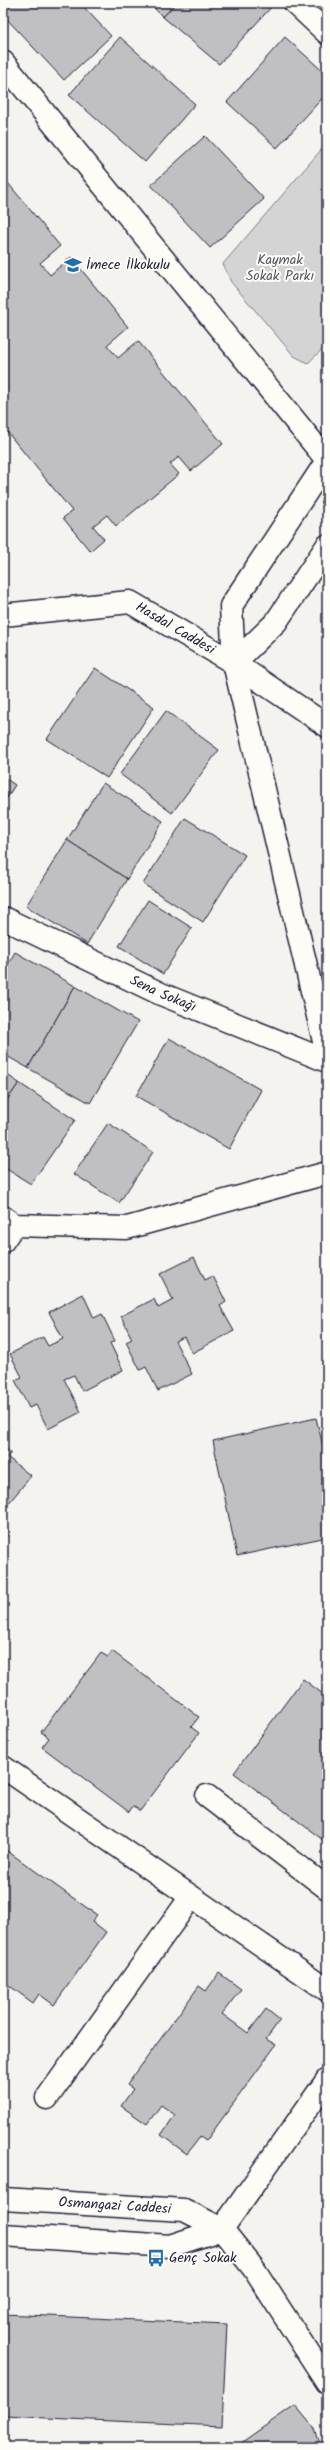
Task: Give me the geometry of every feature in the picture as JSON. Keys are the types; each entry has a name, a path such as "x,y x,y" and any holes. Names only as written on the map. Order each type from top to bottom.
{"street":[{"path":"295,3 327,33"},
{"path":"3,62 327,460 231,606 234,663 327,1054"},
{"path":"234,663 276,622 327,546"},
{"name":"Hasdal Caddesi","path":"3,615 130,602 234,663 327,726"},
{"name":"Sena Sokağı","path":"3,918 161,994 327,1062"},
{"path":"7,1228 127,1228 327,1173"},
{"path":"3,1767 327,1990"},
{"path":"207,1796 327,1888"},
{"path":"47,2098 191,1897"},
{"path":"3,2234 170,2246 222,2229 327,2080"},
{"name":"Osmangazi Caddesi","path":"3,2198 184,2210 222,2229"},
{"path":"222,2229 254,2269 327,2382"}],"green space":[{"name":"Kaymak Sokak Parkı","path":"327,143 327,345 308,363 294,356 231,282 223,264"}],"building":[{"path":"5,3 80,3 111,36 64,80 3,15"},
{"path":"149,3 176,3 163,17"},
{"path":"176,3 275,3 219,64 163,17"},
{"path":"120,37 195,104 145,162 69,95"},
{"path":"285,37 327,75 327,93 277,148 227,102"},
{"path":"205,136 264,199 210,248 151,185"},
{"path":"3,177 60,246 40,263 50,275 71,257 128,327 107,345 118,358 138,341 223,444 191,471 179,457 170,464 179,474 116,526 107,515 93,526 104,539 90,551 63,518 72,511 3,427"},
{"path":"95,668 154,707 107,778 47,739"},
{"path":"166,711 219,750 172,813 120,774"},
{"path":"3,777 15,785 3,804"},
{"path":"103,783 163,821 127,879 67,840"},
{"path":"185,818 245,855 203,922 143,884"},
{"path":"67,840 127,879 87,944 26,906"},
{"path":"148,900 192,928 163,974 119,946"},
{"path":"15,952 75,986 28,1068 3,1054 3,973"},
{"path":"75,986 138,1022 90,1103 28,1068"},
{"path":"169,1038 261,1090 229,1149 136,1096"},
{"path":"3,1072 19,1083 3,1106"},
{"path":"19,1083 75,1120 31,1184 3,1167 3,1106"},
{"path":"108,1123 153,1152 119,1203 74,1174"},
{"path":"194,1257 205,1280 213,1276 226,1302 220,1306 234,1331 192,1353 184,1337 175,1341 192,1374 158,1391 146,1367 140,1370 126,1342 132,1339 121,1316 154,1299 158,1308 173,1300 160,1274"},
{"path":"83,1294 94,1318 102,1314 115,1341 110,1343 123,1370 82,1391 74,1375 64,1379 81,1412 48,1429 36,1405 29,1408 15,1380 22,1377 10,1354 43,1337 48,1346 63,1339 49,1312"},
{"path":"316,1418 327,1462 327,1537 237,1556 213,1441"},
{"path":"3,1446 11,1453 7,1457 31,1476 3,1510"},
{"path":"3,1526 10,1532 3,1541"},
{"path":"112,1651 199,1717 191,1727 199,1733 140,1811 133,1806 129,1812 42,1747 49,1738 41,1732 101,1653 108,1657"},
{"path":"303,1679 327,1697 327,1843 234,1773"},
{"path":"3,1848 97,1915 92,1921 106,1932 54,2005 39,1994 33,2003 3,1981"},
{"path":"219,1973 241,1989 222,2014 248,2033 266,2009 280,2020 266,2039 276,2045 206,2141 200,2137 187,2154 161,2135 175,2115 161,2105 147,2124 121,2106 133,2089 127,2085 199,1986 206,1991"},
{"path":"3,2314 227,2324 222,2426 3,2416"},
{"path":"295,2405 315,2429 321,2447 235,2447"}],"place":[{"name":"İmece İlkokulu","path":"73,265"},
{"name":"Genç Sokak","path":"156,2258"}]}
